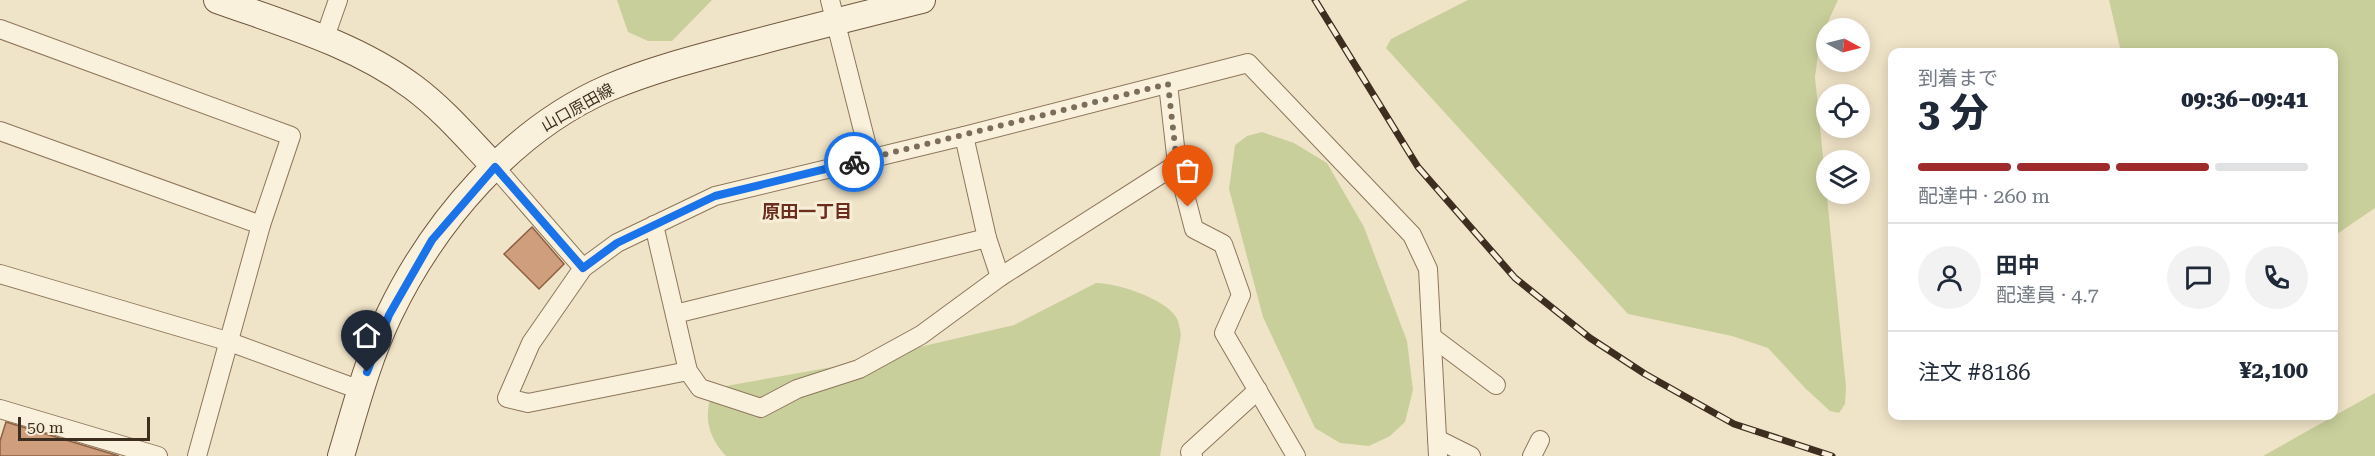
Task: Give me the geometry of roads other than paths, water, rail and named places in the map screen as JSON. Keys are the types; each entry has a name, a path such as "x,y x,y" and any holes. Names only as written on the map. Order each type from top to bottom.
{"main road":[{"path":"217,0 325,37 413,87 448,118 495,167"},
{"name":"山口原田線","path":"341,456 360,390 389,315 432,240 495,167 539,127 607,89 832,11 922,0"}],"street":[{"path":"325,37 338,0"},
{"path":"832,11 870,158"},
{"path":"0,29 291,136 261,225 197,456"},
{"path":"688,371 528,403 507,398 531,343 583,268 617,243 715,196 964,136 1248,63 1412,235 1428,270 1438,447 1471,456"},
{"path":"1168,84 1177,164 1194,229 1223,244 1241,295 1224,333 1296,456"},
{"path":"0,131 261,225"},
{"path":"964,136 987,238 1000,277"},
{"path":"654,225 688,371 700,388 761,408 797,389 859,369 910,341 1000,277 1177,164"},
{"path":"495,167 583,268"},
{"path":"675,314 987,238"},
{"path":"0,274 227,341 360,390"},
{"path":"1432,337 1496,385"},
{"path":"1193,456 1190,452 1258,390"},
{"path":"0,409 158,456"}],"railway":[{"path":"1315,0 1418,167 1515,278 1590,338 1645,374 1734,424 1832,456"}],"district":[{"name":"原田一丁目","path":"807,212"}]}
